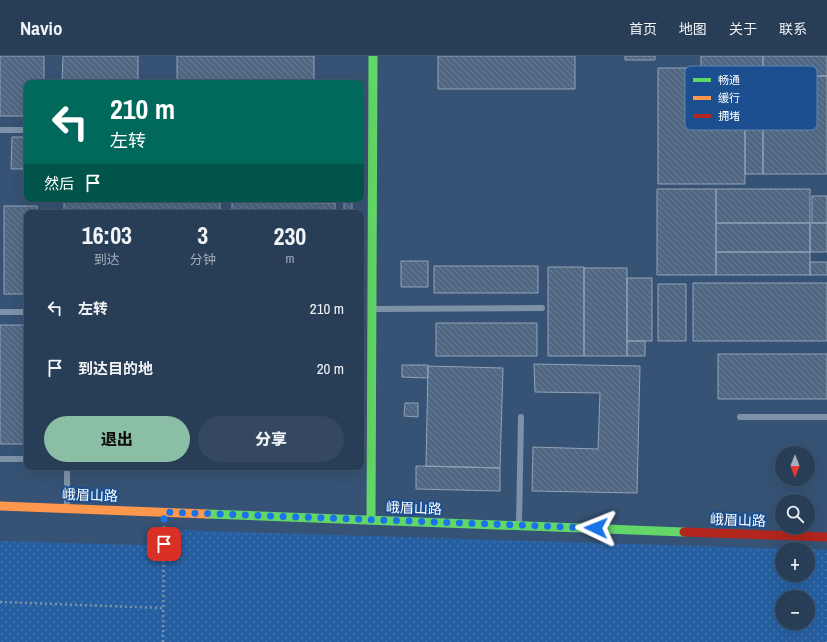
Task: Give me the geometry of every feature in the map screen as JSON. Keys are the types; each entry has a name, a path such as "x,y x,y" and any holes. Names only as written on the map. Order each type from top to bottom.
{"street":[{"path":"371,520 372,309 369,192 373,56"},
{"name":"峨眉山路","path":"0,506 827,537"}],"lane":[{"path":"0,130 24,130"},
{"path":"372,309 542,308"},
{"path":"0,312 24,312"},
{"path":"519,526 521,417"},
{"path":"740,417 827,417"},
{"path":"0,459 24,459"},
{"path":"67,470 67,508"}],"path":[{"path":"163,642 164,512"},
{"path":"0,602 163,608"}],"shaded area":[{"path":"175,530 775,548 775,582 815,582 815,549 827,550 827,642 0,642 0,541 173,546"}],"building":[{"path":"0,56 44,56 44,80 24,80 24,116 0,116"},
{"path":"63,56 138,56 138,80 62,80"},
{"path":"177,56 314,56 314,80 177,80"},
{"path":"438,56 575,56 575,89 438,89"},
{"path":"625,56 655,56 655,60 625,60"},
{"path":"701,56 763,56 763,66 701,66"},
{"path":"763,56 827,56 827,76 817,76 817,66 763,66"},
{"path":"658,68 685,68 685,130 745,130 745,184 658,184"},
{"path":"817,76 827,76 827,174 763,174 763,130 817,130"},
{"path":"745,130 763,130 763,174 745,174"},
{"path":"12,137 24,137 24,169 11,169"},
{"path":"657,189 716,189 716,275 657,275"},
{"path":"716,189 810,189 810,223 716,223"},
{"path":"812,196 827,196 827,223 812,223"},
{"path":"64,202 220,202 220,210 64,210"},
{"path":"232,202 335,203 335,210 232,210"},
{"path":"344,202 352,202 352,210 344,210"},
{"path":"4,206 37,206 37,210 24,210 24,294 4,294"},
{"path":"716,223 810,223 810,252 716,252"},
{"path":"810,223 827,223 827,252 810,252"},
{"path":"716,252 810,252 810,275 716,275"},
{"path":"401,261 428,261 428,287 401,287"},
{"path":"810,262 827,262 827,275 810,275"},
{"path":"434,266 538,266 538,293 434,293"},
{"path":"548,267 584,267 584,356 548,356"},
{"path":"584,268 627,268 627,356 584,356"},
{"path":"627,278 652,278 652,341 627,341"},
{"path":"693,283 827,283 827,341 693,341"},
{"path":"658,284 686,284 686,341 658,341"},
{"path":"436,323 537,323 537,356 436,356"},
{"path":"0,325 24,325 24,444 0,444"},
{"path":"627,341 645,341 645,356 627,356"},
{"path":"718,354 827,354 827,399 718,399"},
{"path":"534,364 640,366 637,493 532,491 533,447 598,449 600,393 535,392"},
{"path":"402,365 428,365 428,378 402,377"},
{"path":"428,366 503,368 500,468 426,466"},
{"path":"405,403 418,403 418,417 404,416"},
{"path":"416,466 500,468 500,491 416,489"}],"traffic: fast":[{"path":"371,520 373,56"},
{"path":"207,514 684,532"}],"traffic: slow":[{"path":"0,506 207,514"}],"traffic: jam":[{"path":"684,532 827,537"}],"route":[{"path":"164,544 164,512 596,528"}]}
